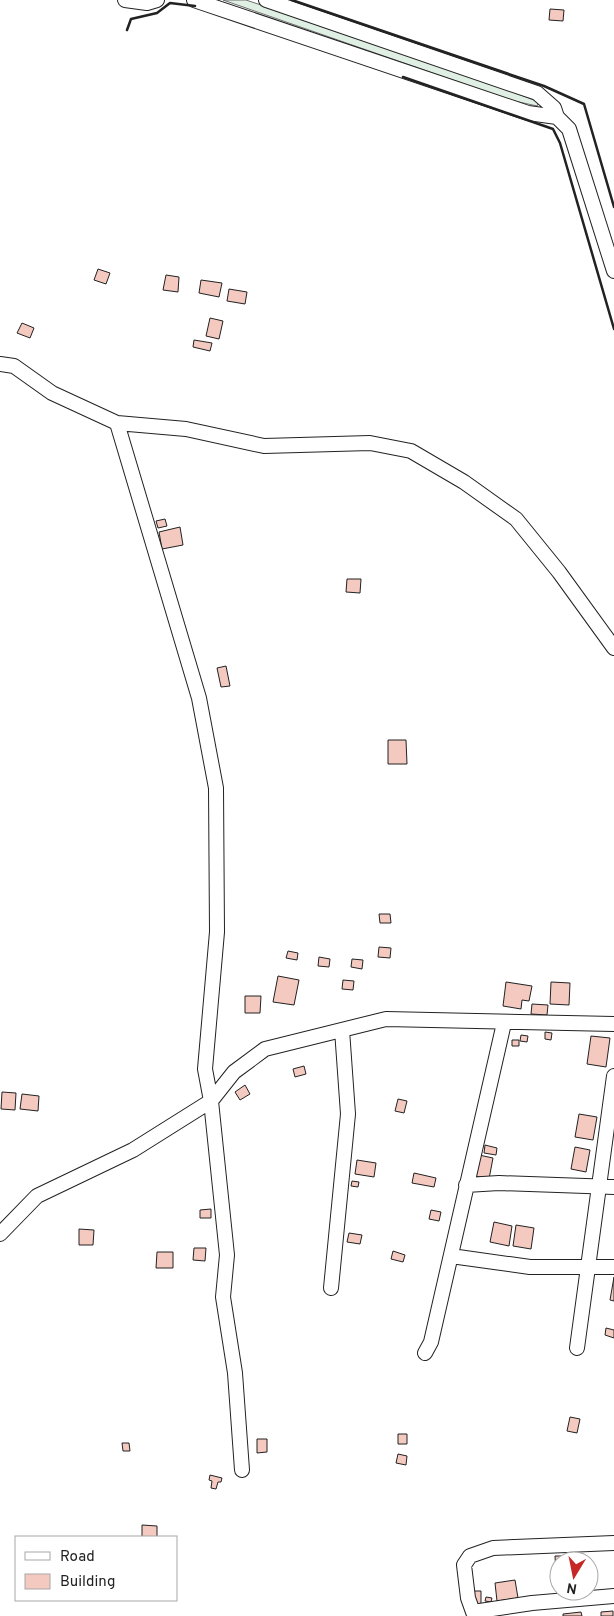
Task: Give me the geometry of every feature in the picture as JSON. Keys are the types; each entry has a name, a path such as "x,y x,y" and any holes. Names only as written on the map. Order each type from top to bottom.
{"street":[{"path":"125,0 147,3 157,0"},
{"path":"194,0 528,113 557,117"},
{"path":"266,0 537,93 554,108 557,117 569,129 614,271"},
{"path":"0,364 14,366 52,393 117,422 186,429 264,446 370,443 411,451 464,482 516,519 614,648"},
{"path":"117,422 199,698 216,788 217,932 205,1069 211,1100 228,1255 223,1298 235,1372 242,1470"},
{"path":"0,1234 37,1196 134,1150 211,1100 234,1072 265,1048 386,1019 614,1024"},
{"path":"425,1353 431,1342 504,1023"},
{"path":"331,1288 348,1114 342,1030"},
{"path":"577,1348 598,1187 612,1106 614,1076"},
{"path":"466,1185 499,1183 614,1187"},
{"path":"451,1256 530,1267 614,1267"},
{"path":"614,1543 493,1548 470,1556 464,1565 468,1598 472,1612 532,1603 614,1596"}],"green space":[{"path":"223,0 246,0 484,80 539,102 537,106 510,100"}],"building":[{"path":"550,9 564,10 563,21 549,20"},
{"path":"98,269 110,273 106,284 94,280"},
{"path":"166,275 179,277 178,292 163,290"},
{"path":"201,280 222,283 219,297 199,293"},
{"path":"229,289 247,292 245,304 227,301"},
{"path":"210,318 223,321 219,339 206,336"},
{"path":"22,323 34,328 30,338 17,333"},
{"path":"194,340 212,343 210,351 193,347"},
{"path":"165,519 167,526 158,528 156,521"},
{"path":"180,527 183,545 162,549 159,532"},
{"path":"347,579 361,579 360,593 346,592"},
{"path":"226,666 230,686 221,687 217,668"},
{"path":"388,740 406,740 407,764 388,764"},
{"path":"379,914 390,914 391,923 380,923"},
{"path":"379,947 391,948 390,958 378,957"},
{"path":"288,951 298,953 297,960 286,958"},
{"path":"319,957 330,959 329,967 318,966"},
{"path":"352,959 363,960 362,969 351,967"},
{"path":"278,976 299,980 294,1005 273,1002"},
{"path":"343,980 354,981 353,990 342,989"},
{"path":"506,982 532,986 529,1001 522,1000 521,1009 503,1006"},
{"path":"551,982 570,983 569,1005 550,1004"},
{"path":"245,996 261,996 260,1013 245,1013"},
{"path":"532,1004 548,1005 547,1015 531,1014"},
{"path":"545,1032 552,1033 551,1040 545,1039"},
{"path":"521,1035 528,1036 527,1042 520,1041"},
{"path":"591,1036 610,1038 606,1067 587,1064"},
{"path":"512,1040 519,1040 519,1046 512,1046"},
{"path":"304,1066 306,1074 295,1077 293,1069"},
{"path":"245,1085 250,1094 240,1100 235,1092"},
{"path":"2,1092 16,1093 15,1110 1,1109"},
{"path":"22,1094 39,1096 38,1111 20,1109"},
{"path":"398,1099 407,1101 404,1113 395,1111"},
{"path":"579,1114 597,1117 593,1140 575,1137"},
{"path":"485,1145 497,1148 496,1155 484,1153"},
{"path":"575,1147 590,1150 586,1172 571,1169"},
{"path":"479,1155 493,1158 489,1179 474,1176"},
{"path":"357,1160 376,1163 374,1177 355,1174"},
{"path":"414,1173 436,1178 434,1187 412,1183"},
{"path":"352,1181 359,1182 358,1187 351,1186"},
{"path":"211,1209 211,1218 200,1218 200,1210"},
{"path":"431,1210 441,1212 439,1221 429,1219"},
{"path":"494,1222 512,1226 509,1246 490,1242"},
{"path":"516,1225 534,1228 531,1249 513,1246"},
{"path":"79,1229 94,1230 93,1245 79,1245"},
{"path":"349,1233 362,1235 360,1244 347,1242"},
{"path":"194,1248 206,1248 205,1261 193,1260"},
{"path":"393,1251 405,1255 403,1262 391,1259"},
{"path":"157,1252 173,1252 173,1268 156,1268"},
{"path":"614,1277 614,1301 610,1300"},
{"path":"606,1328 614,1330 614,1338 605,1335"},
{"path":"570,1417 580,1419 577,1433 567,1431"},
{"path":"398,1434 407,1434 407,1444 398,1444"},
{"path":"257,1439 267,1439 267,1452 257,1453"},
{"path":"122,1443 129,1443 130,1451 123,1451"},
{"path":"398,1454 407,1456 406,1465 396,1463"},
{"path":"210,1475 222,1478 221,1482 218,1482 216,1489 211,1488 212,1481 209,1480"},
{"path":"142,1525 157,1526 157,1536 142,1536"},
{"path":"515,1580 518,1598 497,1601 495,1583"},
{"path":"471,1591 481,1591 481,1604 471,1604"},
{"path":"486,1597 492,1598 491,1602 485,1601"},
{"path":"613,1611 613,1616 601,1616 601,1612"},
{"path":"581,1612 582,1616 563,1616 563,1614"}],"wall":[{"path":"292,0 544,86 584,104 614,207"},
{"path":"127,30 131,19 157,13 170,3 195,6"},
{"path":"403,77 553,129 560,143 614,329"}]}
